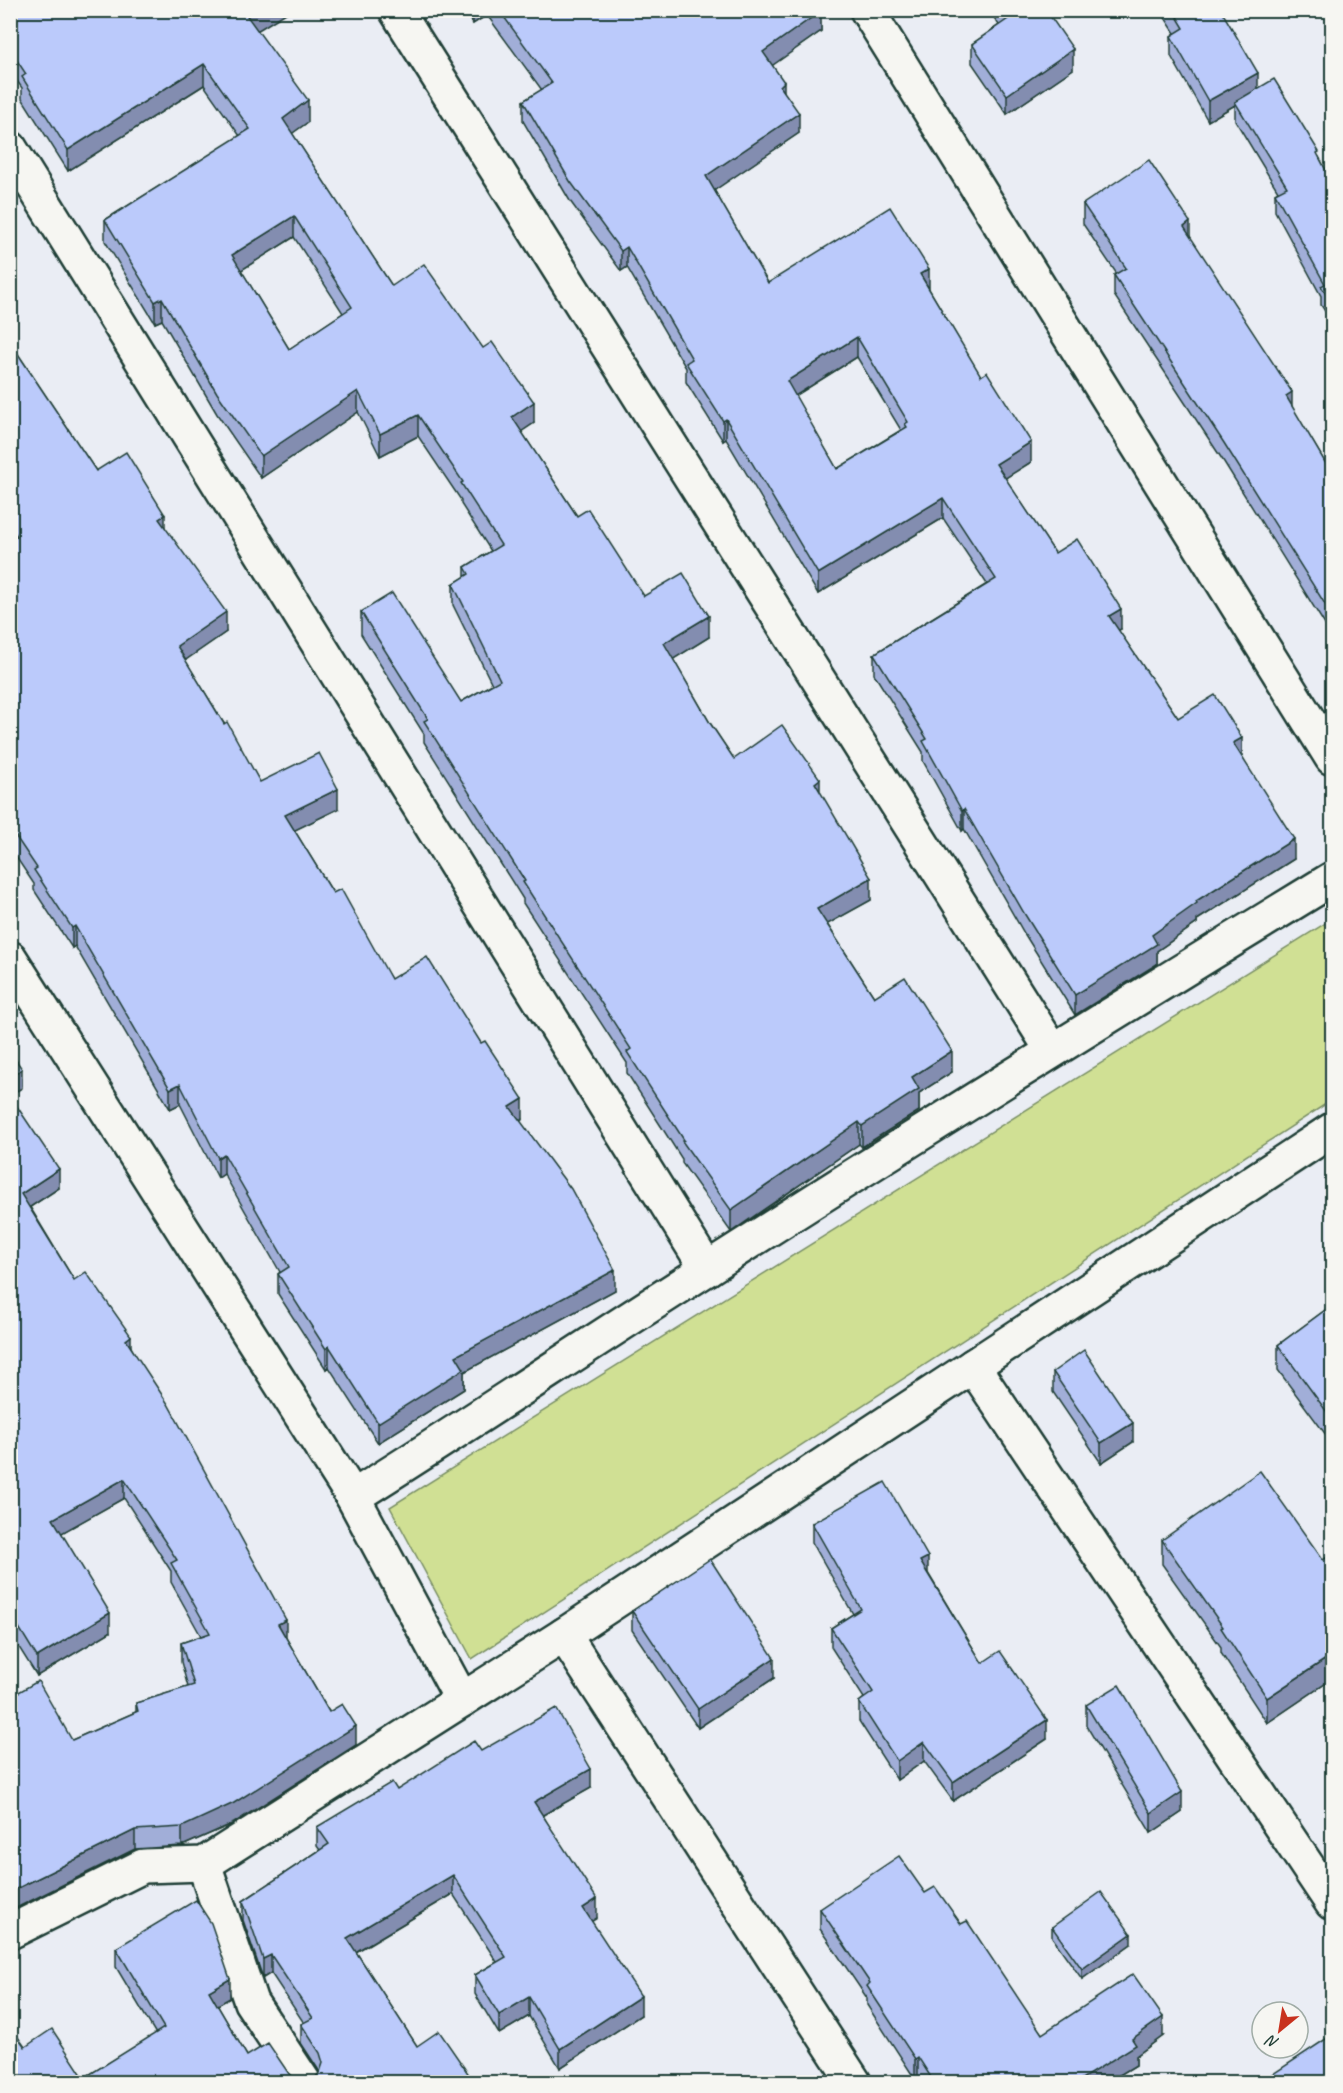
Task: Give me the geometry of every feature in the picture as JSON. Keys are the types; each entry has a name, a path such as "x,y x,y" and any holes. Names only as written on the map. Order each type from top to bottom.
{"street":[{"path":"396,10 1052,1050"},
{"path":"867,10 1332,758"},
{"path":"10,148 706,1269"},
{"path":"352,1497 445,1440 706,1269 1052,1050 1332,879"},
{"path":"10,958 352,1497 462,1700"},
{"path":"10,1932 143,1866 204,1864 564,1635 1332,1130"},
{"path":"973,1366 1332,1903"},
{"path":"564,1635 854,2082"},
{"path":"204,1864 251,2002 304,2082"}],"green space":[{"path":"1332,919 1332,1100 472,1659 390,1507"}],"building":[{"path":"10,10 256,10 247,16 308,100 283,119 392,286 424,264 483,348 492,342 534,402 512,417 577,516 588,509 644,596 683,573 709,616 664,643 710,723 734,759 782,725 820,779 815,783 871,878 817,909 874,997 905,977 952,1051 912,1077 919,1089 862,1126 859,1122 731,1210 682,1141 684,1140 627,1052 631,1049 523,882 525,881 424,721 428,719 361,612 392,593 461,702 500,680 453,584 469,574 465,567 501,545 461,483 463,482 418,415 380,434 358,391 261,456 217,393 162,298 155,302 105,220 250,129 204,64 68,150 22,77 26,74 10,50","holes":["294,216 352,307 289,349 232,255"]},
{"path":"499,10 821,11 763,52 784,82 780,86 799,113 706,176 768,283 890,207 929,269 920,274 981,376 987,372 1031,442 996,464 1055,553 1077,539 1121,609 1109,616 1178,718 1215,695 1242,738 1233,743 1294,839 1196,901 1197,903 1152,935 1157,944 1075,995 964,809 962,811 923,741 927,739 874,654 996,579 943,498 818,574 726,419 723,421 686,363 692,359 627,247 621,251 570,181 523,101 552,83","holes":["857,337 908,422 905,424 907,427 837,469 787,381"]},
{"path":"1002,10 1046,10 1073,49 1007,95 972,44 1008,19"},
{"path":"1173,10 1221,10 1258,73 1208,101 1171,36 1184,28"},
{"path":"1274,79 1319,152 1317,153 1332,182 1332,304 1321,286 1325,284 1275,193 1287,187 1235,102"},
{"path":"1149,160 1190,222 1184,227 1292,392 1286,396 1332,474 1332,622 1327,614 1330,612 1224,443 1114,275 1126,268 1083,204"},
{"path":"10,342 96,471 126,452 165,515 159,519 226,612 177,646 224,724 227,722 260,782 319,753 338,789 285,815 333,893 341,889 391,979 427,957 481,1043 485,1041 523,1099 510,1107 571,1189 615,1270 456,1356 464,1369 378,1423 329,1346 326,1349 278,1274 289,1267 224,1154 218,1158 180,1084 170,1089 75,926 72,928 34,870 37,868 10,828 10,541 17,536 10,525"},
{"path":"10,1051 22,1069 10,1076"},
{"path":"10,1096 59,1169 21,1194 74,1280 86,1272 131,1336 126,1340 168,1404 286,1620 278,1624 329,1712 342,1704 356,1726 234,1803 182,1827 135,1830 10,1892 10,1697 38,1681 72,1740 138,1711 136,1703 194,1685 181,1643 210,1633 171,1563 177,1560 124,1479 53,1519 110,1613 37,1657 10,1613"},
{"path":"1332,1305 1332,1419 1278,1345"},
{"path":"1084,1350 1133,1423 1101,1443 1053,1372"},
{"path":"1260,1471 1323,1560 1332,1554 1332,1655 1267,1698 1221,1628 1223,1627 1162,1540"},
{"path":"885,1482 928,1557 920,1561 982,1663 1000,1651 1047,1720 953,1782 924,1742 897,1761 859,1702 873,1692 831,1628 861,1609 812,1523"},
{"path":"710,1559 774,1658 698,1709 632,1611"},
{"path":"1119,1685 1182,1792 1151,1813 1086,1705"},
{"path":"556,1708 591,1769 534,1802 597,1899 583,1908 641,1996 560,2049 529,1997 499,2015 475,1975 506,1957 453,1875 347,1938 417,2046 439,2031 474,2082 351,2082 346,2075 333,2082 306,2082 315,2078 323,2063 320,2053 301,2024 313,2018 271,1955 263,1959 243,1901 329,1844 317,1827 392,1782 397,1790 474,1741 481,1751"},
{"path":"899,1856 925,1893 935,1887 961,1924 967,1921 1042,2034 1133,1974 1163,2017 1132,2039 1136,2045 1077,2082 934,2082 918,2057 915,2059 867,1986 870,1983 820,1909"},
{"path":"1101,1892 1131,1934 1082,1969 1052,1927"},
{"path":"196,1900 211,1923 230,1979 209,1991 247,2056 268,2043 289,2074 296,2080 306,2082 10,2082 10,2026 25,2047 52,2029 84,2078 164,2028 116,1948"},
{"path":"1332,2035 1332,2082 1261,2082 1294,2060 1310,2060 1310,2050"},
{"path":"665,2076 669,2082 654,2082"}]}
